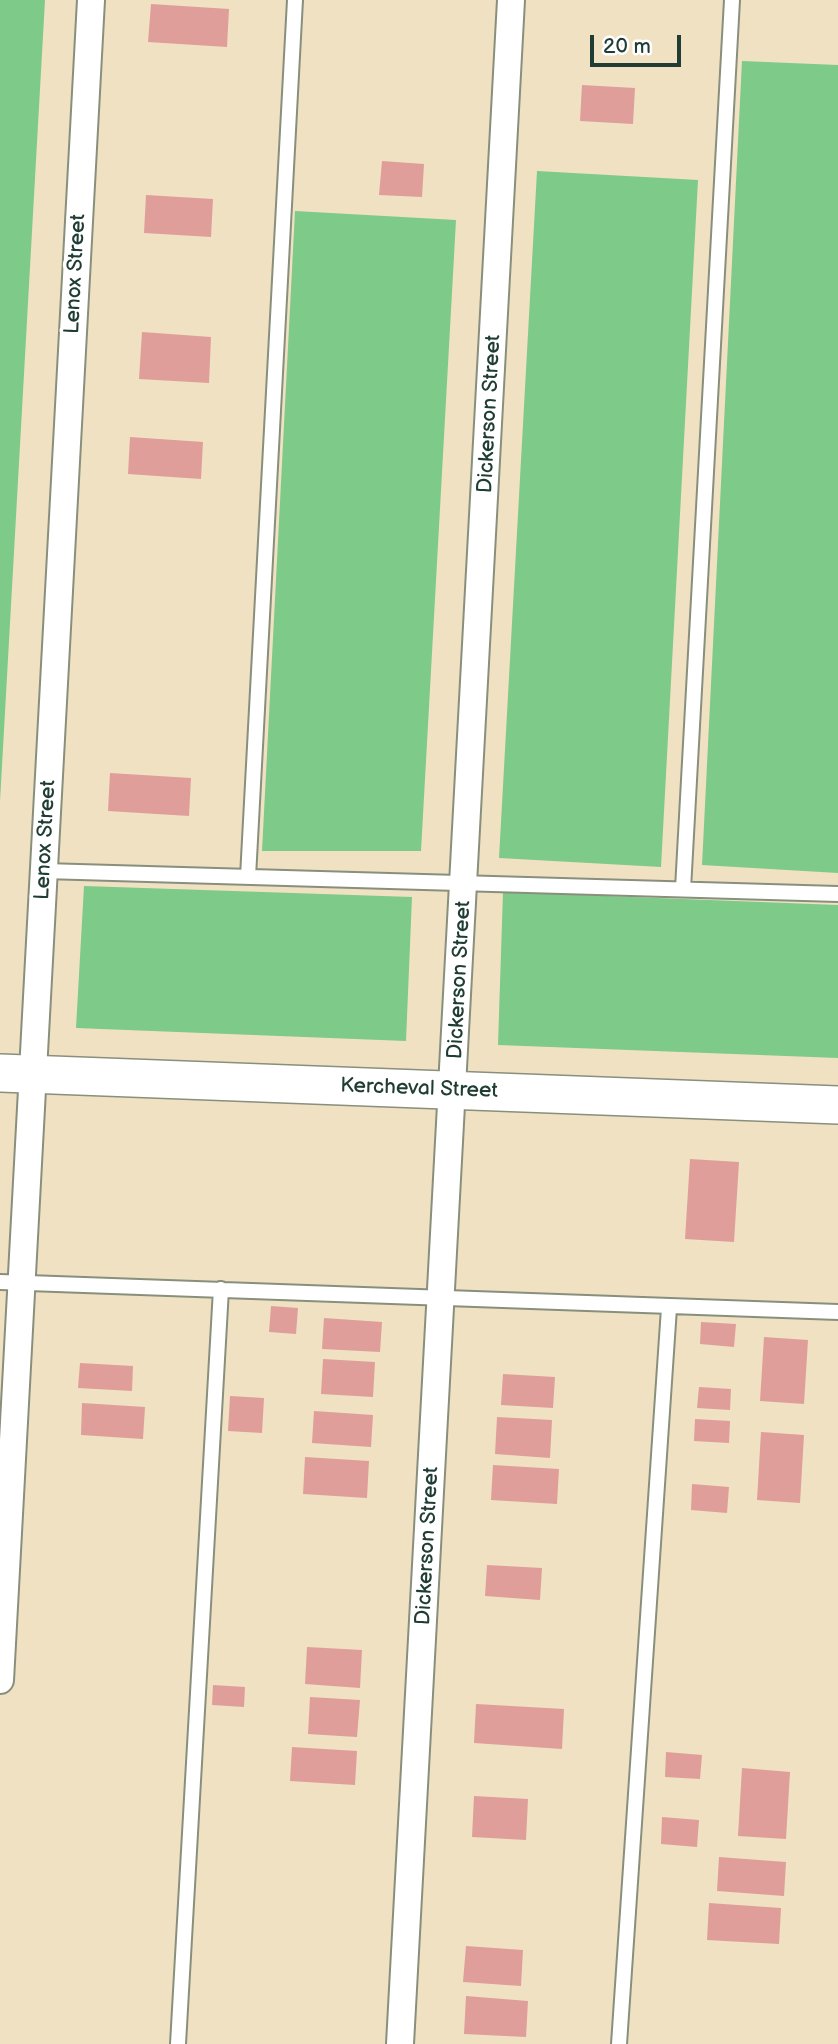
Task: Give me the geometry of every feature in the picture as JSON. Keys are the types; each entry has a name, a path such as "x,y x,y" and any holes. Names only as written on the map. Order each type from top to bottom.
{"street":[{"name":"Lenox Street","path":"0,1680 17,1074 44,871 91,0"},
{"name":"Dickerson Street","path":"400,2044 443,1296 511,0"},
{"name":"Kercheval Street","path":"17,1074 838,1105"}],"lane":[{"path":"248,877 295,0"},
{"path":"682,889 732,0"},
{"path":"44,871 838,894"},
{"path":"11,1282 443,1296 669,1308 838,1311"},
{"path":"178,2044 220,1289"},
{"path":"619,2044 669,1308"}],"green space":[{"path":"0,0 45,0 0,801"},
{"path":"742,61 838,65 838,873 702,865"},
{"path":"537,171 698,180 661,867 499,858"},
{"path":"295,211 456,220 421,851 262,851"},
{"path":"84,886 412,897 406,1041 76,1028"},
{"path":"503,892 838,905 838,1058 498,1045"}],"building":[{"path":"151,4 229,9 227,47 148,42"},
{"path":"582,85 635,88 633,124 580,121"},
{"path":"382,161 424,164 422,197 379,195"},
{"path":"146,195 213,199 211,237 144,233"},
{"path":"142,332 211,337 209,383 139,379"},
{"path":"130,437 203,442 201,479 128,474"},
{"path":"110,773 191,778 189,816 108,811"},
{"path":"690,1159 739,1162 734,1242 685,1239"},
{"path":"271,1306 298,1308 296,1334 269,1332"},
{"path":"324,1318 382,1322 380,1352 322,1349"},
{"path":"701,1322 736,1324 734,1347 700,1344"},
{"path":"764,1337 808,1340 804,1404 760,1401"},
{"path":"323,1359 375,1362 373,1397 321,1394"},
{"path":"80,1363 133,1366 132,1391 78,1388"},
{"path":"503,1374 555,1377 553,1408 501,1405"},
{"path":"699,1387 731,1389 730,1410 697,1408"},
{"path":"230,1396 264,1398 262,1433 228,1431"},
{"path":"82,1403 145,1407 143,1439 81,1435"},
{"path":"314,1411 373,1415 371,1447 312,1443"},
{"path":"497,1417 552,1420 550,1458 495,1454"},
{"path":"695,1419 730,1421 729,1443 694,1441"},
{"path":"761,1432 804,1435 800,1503 757,1500"},
{"path":"305,1457 369,1461 367,1498 303,1494"},
{"path":"493,1465 559,1469 557,1504 491,1500"},
{"path":"692,1484 729,1487 727,1513 691,1510"},
{"path":"487,1565 542,1568 540,1600 485,1596"},
{"path":"307,1647 362,1650 360,1688 305,1684"},
{"path":"213,1685 245,1687 244,1707 212,1705"},
{"path":"310,1697 360,1700 357,1737 308,1734"},
{"path":"476,1704 564,1709 562,1749 474,1743"},
{"path":"292,1747 357,1751 355,1785 290,1781"},
{"path":"666,1752 702,1755 700,1779 665,1777"},
{"path":"742,1768 790,1772 786,1839 738,1836"},
{"path":"474,1796 528,1799 526,1840 472,1837"},
{"path":"662,1817 699,1820 697,1847 661,1844"},
{"path":"719,1857 786,1862 784,1896 717,1891"},
{"path":"709,1903 781,1908 779,1944 707,1940"},
{"path":"466,1946 523,1950 521,1986 463,1982"},
{"path":"466,1996 528,2001 526,2037 464,2034"}]}
